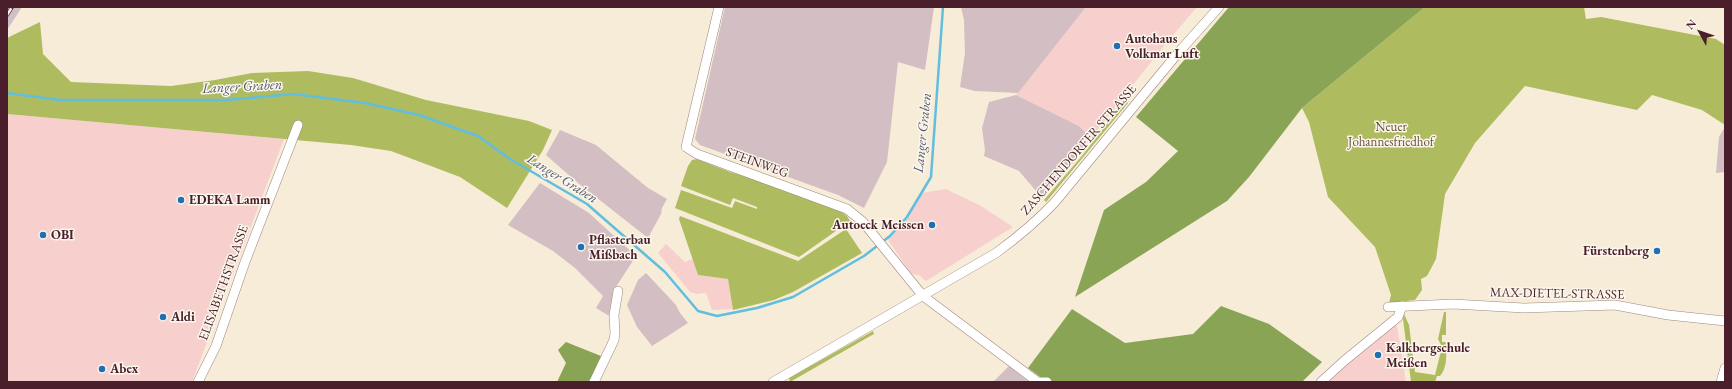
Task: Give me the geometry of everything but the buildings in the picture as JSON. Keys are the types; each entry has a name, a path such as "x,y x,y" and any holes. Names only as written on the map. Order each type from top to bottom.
{"street":[{"name":"STEINWEG","path":"719,7 686,147 704,157 760,178 838,204 855,215 872,233 923,296"},
{"name":"ZASCHENDORFER STRASSE","path":"773,382 996,253 1036,222 1066,189 1178,53 1219,7"},
{"name":"ELISABETHSTRASSE","path":"198,382 216,346 245,262 298,125"},
{"path":"594,382 614,340 614,315 618,291"},
{"path":"923,296 1038,382 1047,382"},
{"name":"MAX-DIETEL-STRASSE","path":"1388,306 1453,304 1524,308 1615,305 1668,315 1725,321"},
{"path":"1321,382 1344,361 1398,317 1402,306"},
{"path":"1720,382 1725,368"}],"shaded area":[{"path":"7,7 22,7 7,30"},
{"path":"725,7 934,7 925,70 898,62 887,162 864,208 838,195 700,145 695,139"},
{"path":"961,7 1086,7 1018,93 975,91 960,87 965,53 964,20"},
{"path":"1086,7 1197,7 1163,47 1091,138 1079,126 1016,95"},
{"path":"1016,95 1079,126 1091,138 1071,165 1042,198 1019,171 984,156 985,150 982,128 989,102"},
{"path":"7,114 284,139 192,382 7,382"},
{"path":"1725,127 1725,172 1716,173 1719,137"},
{"path":"560,130 596,145 648,188 667,199 648,238 578,183 546,155"},
{"path":"540,183 589,213 636,256 614,290 609,316 596,308 603,296 575,268 553,251 508,225"},
{"path":"946,189 981,206 1013,227 926,281 919,275 911,274 887,238 907,217 922,193"},
{"path":"666,244 685,262 693,259 698,275 728,279 733,309 712,310 706,293 697,294 690,292 658,253"},
{"path":"646,273 676,305 688,323 652,346 637,327 627,305 638,280"},
{"name":"Kalkbergschule Meißen","path":"1391,326 1397,326 1406,382 1325,382"},
{"path":"1009,366 1029,382 993,382"}],"green space":[{"path":"1229,7 1425,7 1302,108 1249,177 1227,201 1075,297 1104,210 1146,182 1178,151 1136,117"},
{"name":"Neuer Johannesfriedhof","path":"1425,7 1584,7 1586,19 1601,17 1716,39 1725,45 1725,125 1702,110 1652,95 1637,110 1525,86 1475,143 1445,194 1436,259 1427,276 1421,279 1422,290 1415,300 1389,303 1391,295 1375,247 1328,197 1309,122 1302,108"},
{"path":"40,22 43,54 71,82 171,86 252,73 308,71 353,78 426,100 529,121 552,130 543,150 507,208 460,177 391,151 351,145 7,114 7,39"},
{"path":"1126,100 1128,103 1046,202 1044,200 1081,157"},
{"path":"697,159 730,172 765,182 839,210 847,216 850,221 799,257 675,208 681,190 732,208 735,201 757,209 757,207 733,198 730,205 681,186 688,166 692,160"},
{"path":"680,216 798,261 846,229 862,253 793,292 774,300 733,310 728,279 698,275 679,219"},
{"path":"1221,306 1269,324 1322,362 1302,382 1047,382 1028,368 1072,309 1125,343 1193,334"},
{"path":"1444,312 1446,312 1446,335 1442,335 1442,342 1446,342 1446,356 1443,372 1440,376 1437,376 1435,382 1411,382 1403,319 1404,314 1409,325 1415,372 1435,375 1442,347 1438,339"},
{"path":"873,331 874,334 790,382 789,378"},
{"path":"566,342 601,356 595,372 588,382 557,382 566,363 558,350"}],"waterway":[{"name":"Langer Graben","path":"7,93 60,100 227,100 294,94 365,103 419,115 478,136 510,159 587,204 665,272 698,311 717,316 757,308 793,297 864,256 890,236 907,217 931,177 943,7"}],"railway":[{"path":"7,15 12,7"}],"place":[{"name":"Autohaus Volkmar Luft","path":"1117,46"},
{"name":"EDEKA Lamm","path":"181,200"},
{"name":"Autoeck Meissen","path":"932,225"},
{"name":"OBI","path":"43,235"},
{"name":"Pflasterbau Mißbach","path":"581,247"},
{"name":"Fürstenberg","path":"1657,251"},
{"name":"Aldi","path":"163,317"},
{"name":"Kalkbergschule Meißen","path":"1378,355"},
{"name":"Abex","path":"102,369"}]}
